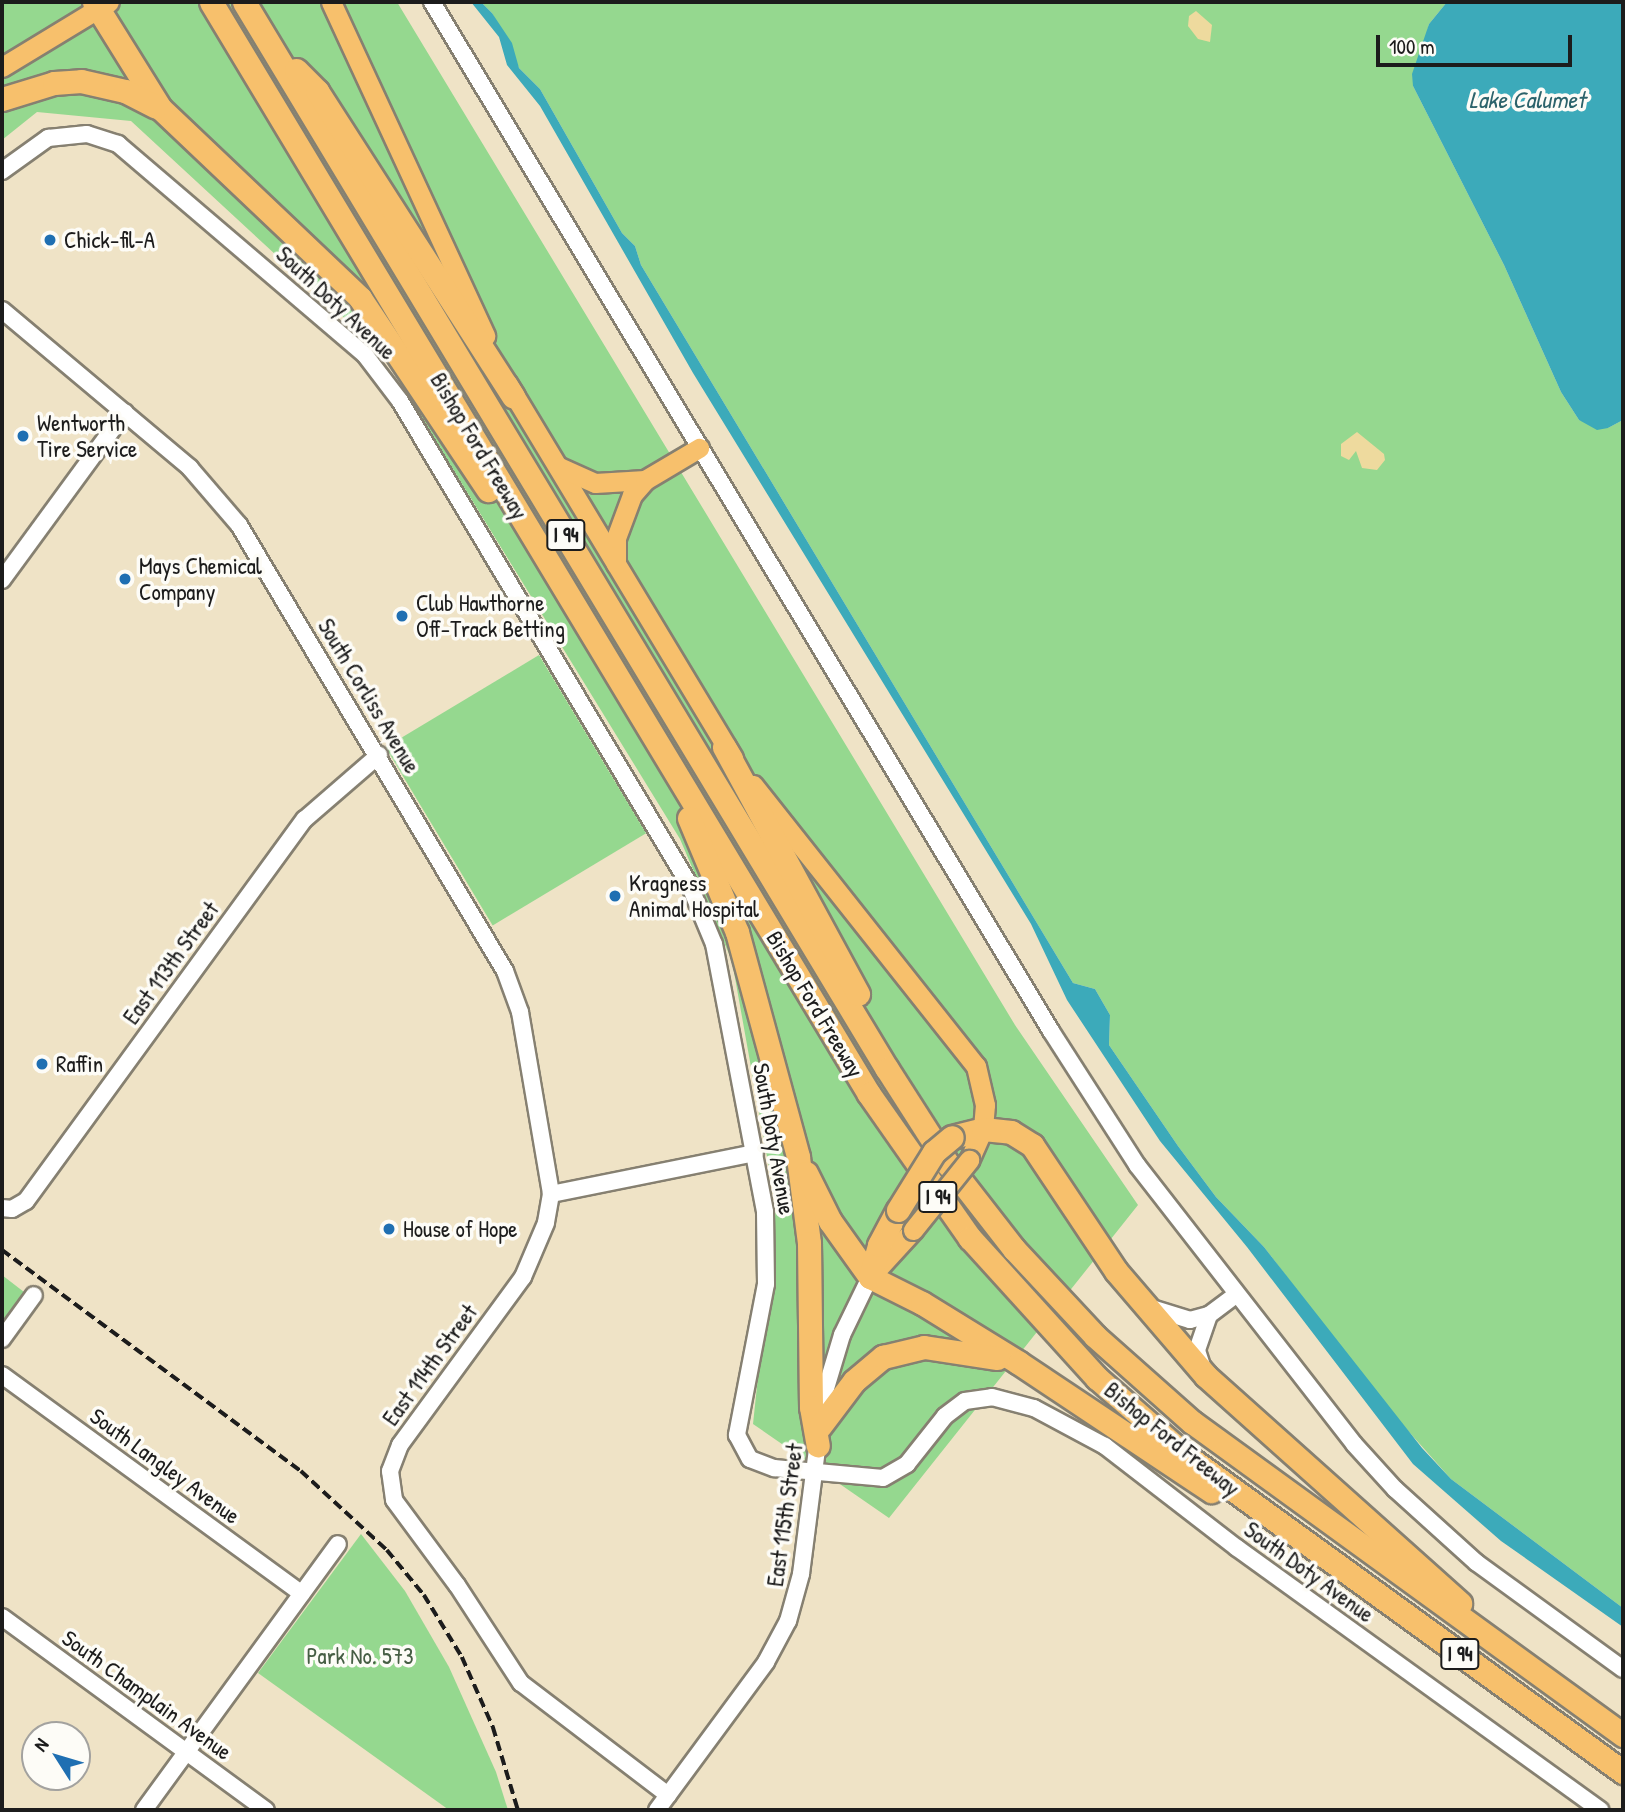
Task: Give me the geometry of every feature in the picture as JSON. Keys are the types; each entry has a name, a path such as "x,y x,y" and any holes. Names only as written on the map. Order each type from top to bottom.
{"highway":[{"name":"Bishop Ford Freeway","path":"211,2 869,1094 970,1238 1028,1308 1122,1400 1184,1454 1623,1772"},
{"name":"Bishop Ford Freeway","path":"244,2 887,1069 947,1163 1014,1249 1142,1380 1256,1472 1623,1735"},
{"path":"100,4 160,108 359,298 496,503 544,556"},
{"path":"266,38 317,91 513,396"},
{"path":"2,100 34,87 81,81 125,91 160,108"},
{"path":"724,747 856,989 887,1069"},
{"path":"677,775 693,830 737,932 798,1157 809,1243 811,1406 819,1435"},
{"path":"870,1277 880,1245 934,1152 952,1137 983,1129 1011,1132 1032,1145 1143,1305 1206,1376 1433,1577 1514,1657"},
{"path":"798,1157 830,1221 870,1277 922,1303 1019,1363 1222,1499 1297,1536"},
{"path":"819,1435 870,1366 904,1350 945,1348 1019,1363"}],"main road":[{"path":"331,2 513,396 724,747 959,1040 982,1084 983,1129 969,1160 913,1230 870,1277"},
{"path":"2,67 100,4"},
{"path":"555,465 595,483 645,480 699,448"},
{"path":"616,565 620,520 645,480"}],"street":[{"path":"432,2 1098,1108 1236,1295 1354,1444 1434,1527 1623,1670"},
{"name":"South Doty Avenue","path":"2,171 48,138 87,134 118,144 376,367 703,912 720,971 755,1153 768,1260 737,1435 750,1459 774,1468 871,1480 896,1472 945,1416 965,1401 992,1397 1034,1408 1096,1439 1237,1548 1600,1810"},
{"name":"South Corliss Avenue","path":"2,310 190,468 239,525 506,971 520,1012 551,1194"},
{"path":"2,580 125,412"},
{"name":"East 113th Street","path":"7,1208 26,1201 305,819 379,755"},
{"path":"551,1194 755,1153"},
{"name":"East 114th Street","path":"551,1194 539,1248 523,1277 400,1445 390,1471 392,1493 402,1516 457,1585 521,1683 668,1795"},
{"name":"East 115th Street","path":"657,1810 766,1662 783,1631 799,1586 824,1395 842,1335 870,1277"},
{"path":"2,1339 34,1295"},
{"path":"1143,1305 1190,1320 1209,1315 1236,1295"},
{"path":"1206,1376 1197,1350 1209,1315"},
{"name":"South Langley Avenue","path":"2,1374 302,1594"},
{"path":"144,1810 338,1544"},
{"name":"South Champlain Avenue","path":"2,1617 266,1810"}],"green space":[{"path":"2,2 397,2 1015,1025 1138,1205 889,1518 753,1424 776,1207 732,961 680,839 381,352 131,121 37,112 2,140"},
{"path":"481,2 1447,2 1429,24 1413,86 1504,265 1561,392 1579,420 1608,428 1623,420 1623,1608 1451,1479 1386,1406 1264,1247 1216,1197 1178,1146 1109,1045 1110,1015 1095,989 1073,983 641,265 635,246 622,233 540,89 519,68 492,13"},
{"path":"539,655 646,833 493,925 386,747"},
{"path":"2,1275 24,1292 2,1322"},
{"name":"Park No. 573","path":"361,1534 405,1591 449,1667 496,1772 508,1810 449,1810 258,1673"}],"sand":[{"path":"1196,11 1212,25 1210,42 1198,39 1188,26 1189,16"},
{"path":"1357,432 1384,454 1385,460 1377,470 1362,468 1356,451 1349,460 1341,456 1341,444"}],"water":[{"path":"471,2 481,2 492,13 512,43 519,68 540,89 622,233 635,246 641,265 1073,983 1095,989 1110,1015 1109,1045 1178,1146 1216,1197 1264,1247 1422,1448 1451,1479 1623,1608 1623,1627 1501,1541 1413,1464 1247,1247 1160,1141 1067,1000 1031,924 693,373 540,106 507,65 499,37"},
{"name":"Lake Calumet","path":"1447,2 1623,2 1623,420 1608,428 1597,430 1579,420 1561,392 1504,265 1413,86 1412,74 1429,24"}],"railway":[{"path":"2,1250 301,1471 387,1550 424,1595 462,1657 493,1727 518,1810"}],"place":[{"name":"Chick-fil-A","path":"50,240"},
{"name":"Wentworth Tire Service","path":"23,436"},
{"name":"Mays Chemical Company","path":"125,579"},
{"name":"Club Hawthorne Off-Track Betting","path":"402,616"},
{"name":"Kragness Animal Hospital","path":"615,896"},
{"name":"Raffin","path":"42,1064"},
{"name":"House of Hope","path":"389,1229"}]}
